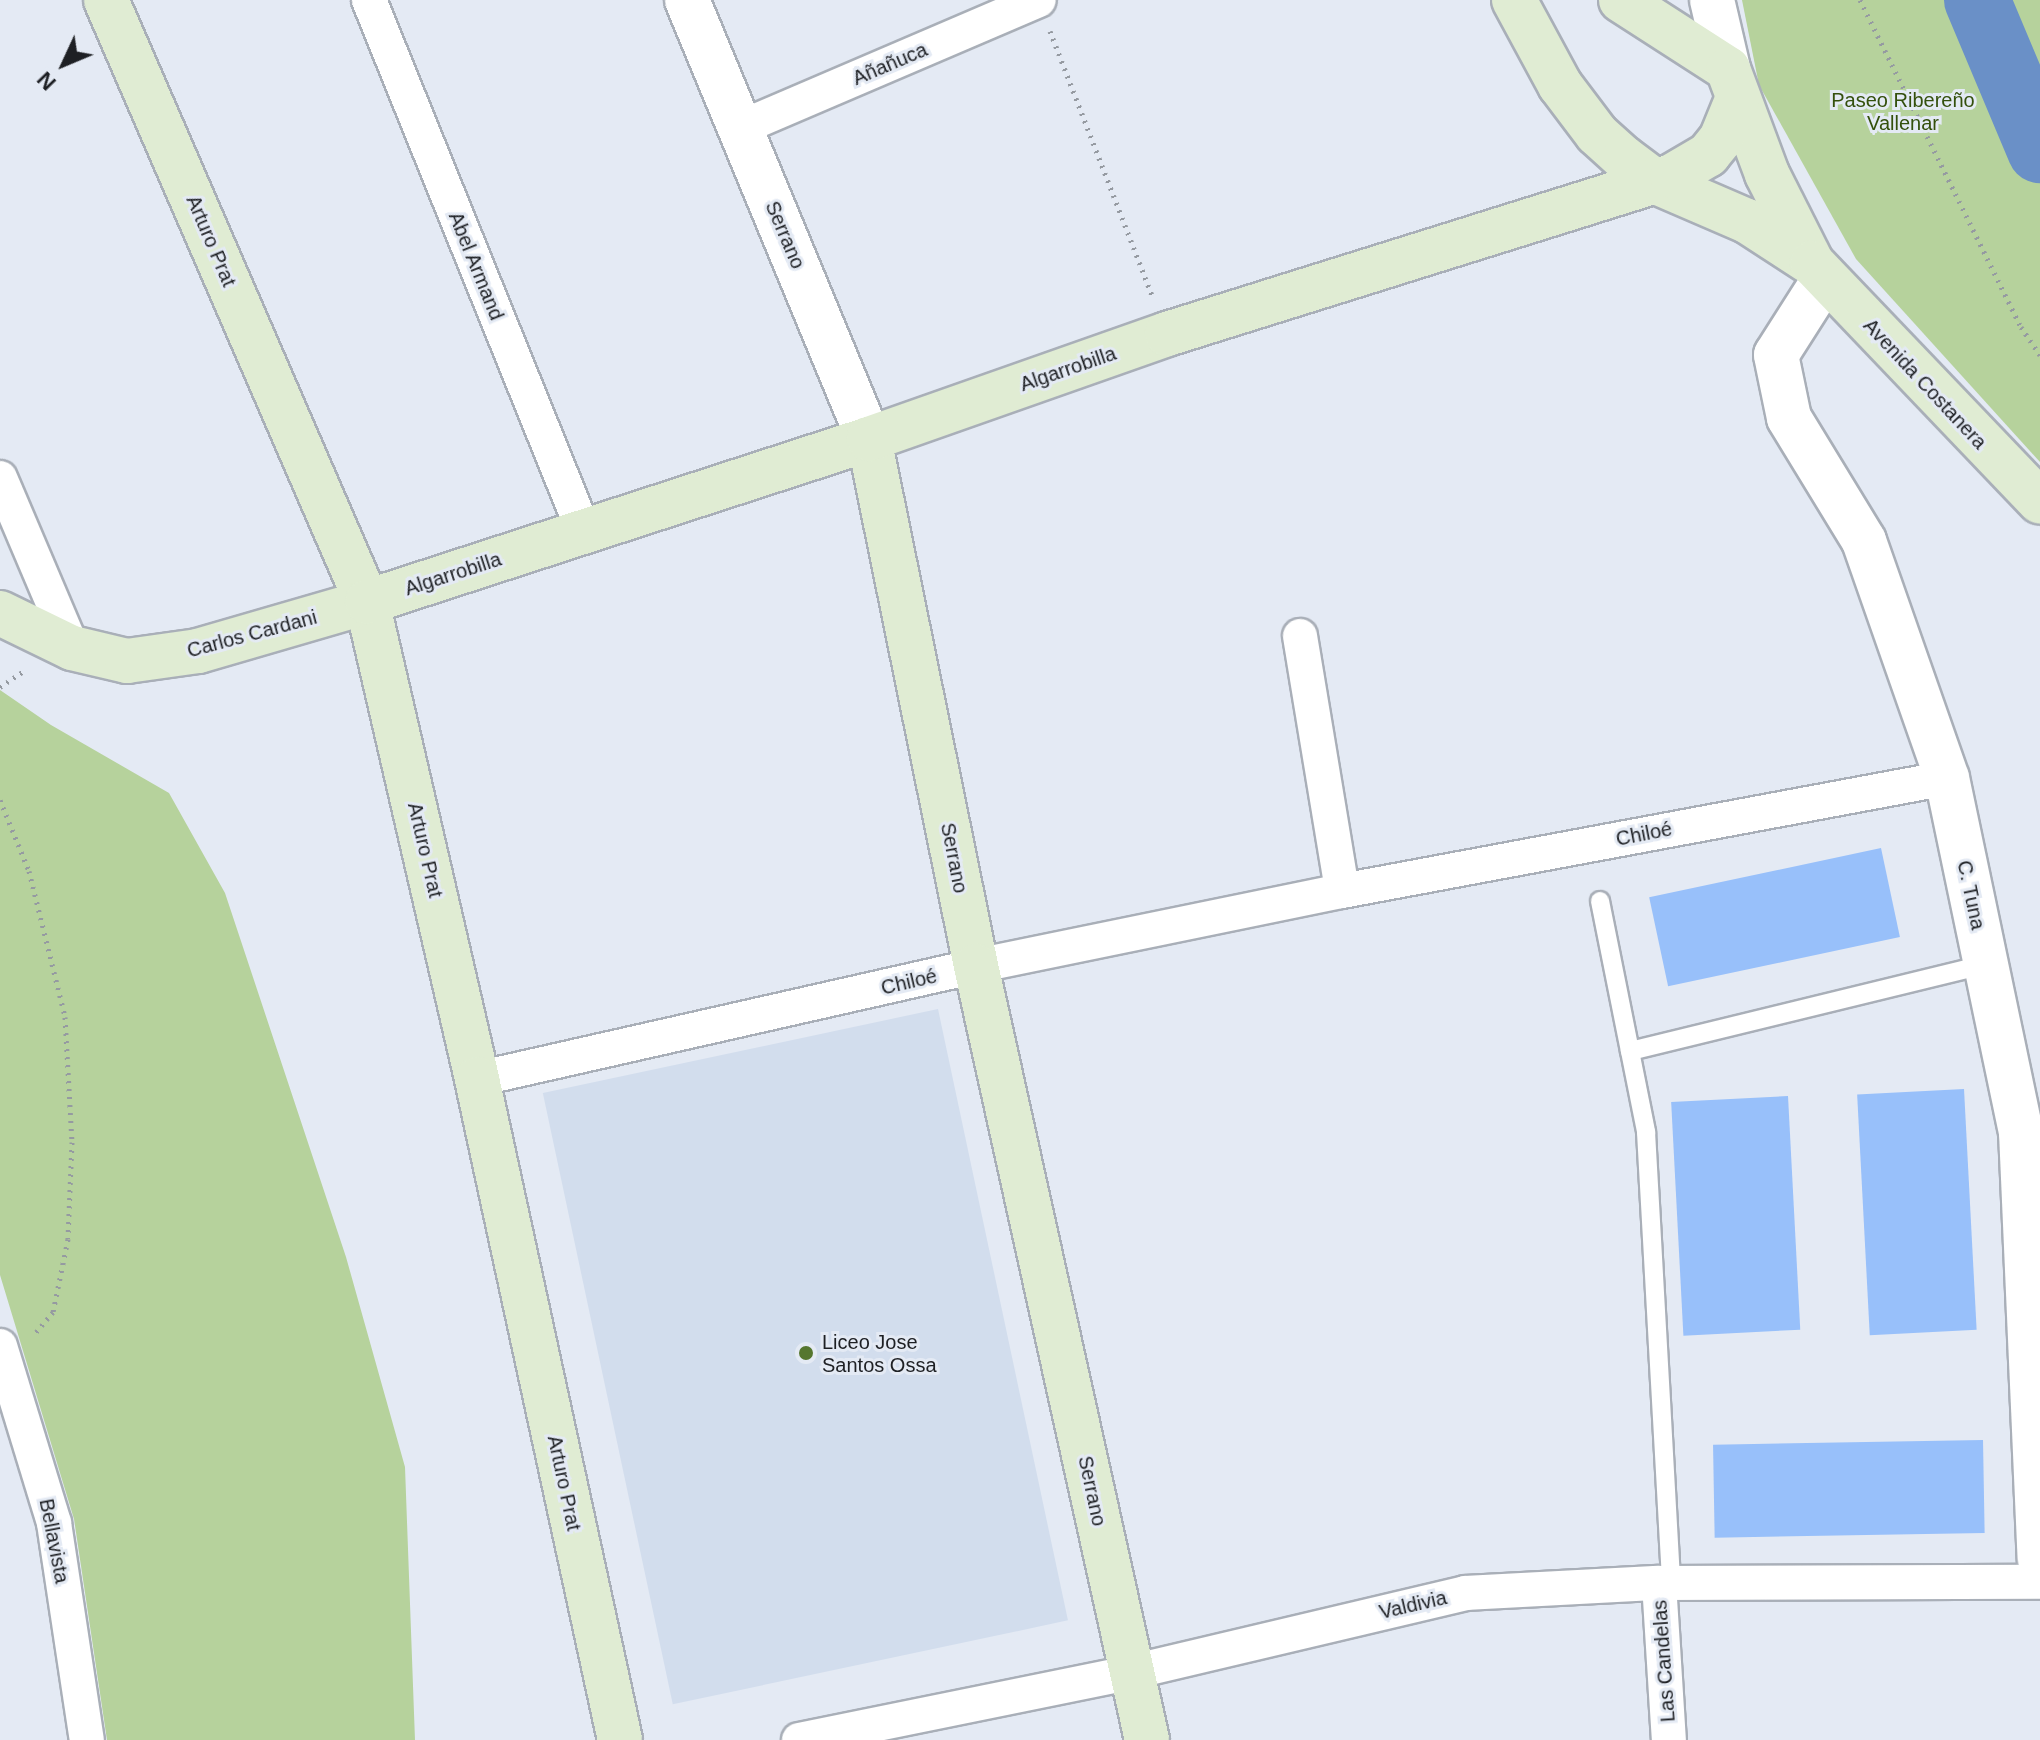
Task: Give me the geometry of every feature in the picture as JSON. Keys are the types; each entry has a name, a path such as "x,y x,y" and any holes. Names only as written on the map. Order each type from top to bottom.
{"main road":[{"name":"Arturo Prat","path":"106,0 367,602 477,1079 620,1740"},
{"name":"Avenida Costanera","path":"1514,0 1578,110 1615,150 1654,181 1747,221 1818,270 2040,502"},
{"path":"1621,0 1732,85"},
{"name":"Algarrobilla","path":"367,602 869,439 1167,334 1691,167 1708,155 1721,139 1732,85"},
{"name":"Avenida Costanera","path":"1732,85 1767,174 1818,270"},
{"name":"Serrano","path":"869,439 976,966 1147,1740"},
{"name":"Carlos Cardani","path":"0,613 72,648 127,661 198,651 367,602"}],"street":[{"name":"Abel Armand","path":"369,0 584,532"},
{"name":"Serrano","path":"687,0 869,439"},
{"name":"Añañuca","path":"740,128 1038,0"},
{"name":"Avenida Costanera","path":"1712,0 1732,85"},
{"name":"C. Tuna","path":"1818,270 1776,355 1789,418 1864,541 1947,778 2021,1132 2040,1559"},
{"path":"4,500 72,648"},
{"path":"1300,636 1342,891"},
{"name":"Chiloé","path":"477,1079 976,966 1342,891 1947,778"},
{"name":"Bellavista","path":"2,1361 54,1523 87,1740"},
{"name":"Valdivia","path":"799,1740 1132,1672 1465,1593 1665,1583 2040,1582"},
{"name":"Las Candelas","path":"1665,1583 1669,1740"}],"lane":[{"path":"1600,901 1646,1132 1665,1583"},
{"path":"1630,1051 1986,964"}],"path":[{"path":"1038,0 1167,334"},
{"path":"1860,0 2014,314 2040,355"},
{"path":"0,800 29,871 65,1017 72,1142 68,1239 53,1312 2,1361"}],"shaded area":[{"name":"Liceo Jose Santos Ossa","path":"938,1009 1068,1620 673,1704 543,1093"}],"green space":[{"name":"Paseo Ribereño Vallenar","path":"1742,0 2040,0 2040,462 1856,259 1759,85"},
{"path":"0,690 51,725 169,793 225,893 346,1257 405,1467 415,1740 107,1740 74,1519 0,1275"}],"building":[{"path":"1881,848 1900,937 1668,986 1649,897"},
{"path":"1964,1089 1977,1330 1870,1335 1857,1095"},
{"path":"1788,1096 1800,1330 1683,1336 1671,1102"},
{"path":"1983,1440 1985,1533 1715,1538 1713,1445"}],"waterway":[{"path":"1977,0 2040,150"}],"place":[{"name":"Liceo Jose Santos Ossa","path":"806,1353"}]}
